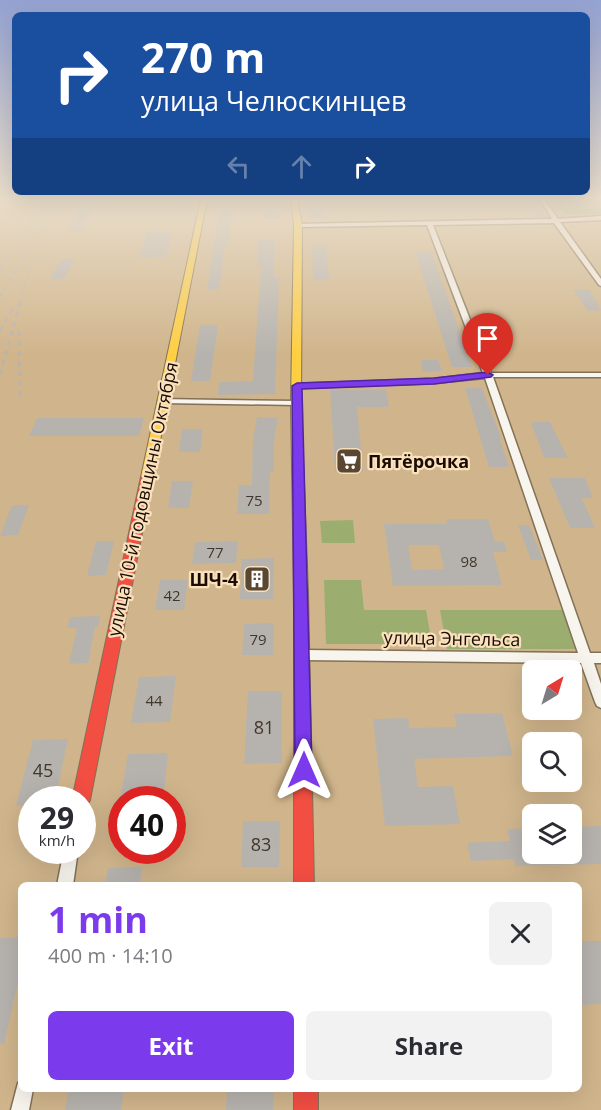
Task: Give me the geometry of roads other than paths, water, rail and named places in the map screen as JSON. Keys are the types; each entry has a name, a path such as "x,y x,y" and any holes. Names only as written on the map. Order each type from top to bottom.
{"street":[{"name":"улица 10-й годовщины Октября","path":"84,786 193,251"},
{"path":"298,251 296,403 303,655 304,882"},
{"path":"440,251 488,375 601,702"},
{"path":"577,251 601,284"},
{"path":"297,386 434,381 488,375 601,375"},
{"path":"162,401 296,403"},
{"name":"улица Энгельса","path":"303,655 601,658"},
{"path":"65,882 68,864"},
{"path":"20,1110 23,1092"},
{"path":"306,1092 306,1110"}],"railway":[{"path":"0,269 12,251"},
{"path":"0,297 28,251"},
{"path":"19,304 35,251"},
{"path":"0,374 20,303"},
{"path":"0,331 14,306"},
{"path":"19,331 20,398"}],"place":[{"name":"Пятёрочка","path":"349,461"},
{"name":"ШЧ-4","path":"257,579"}]}
